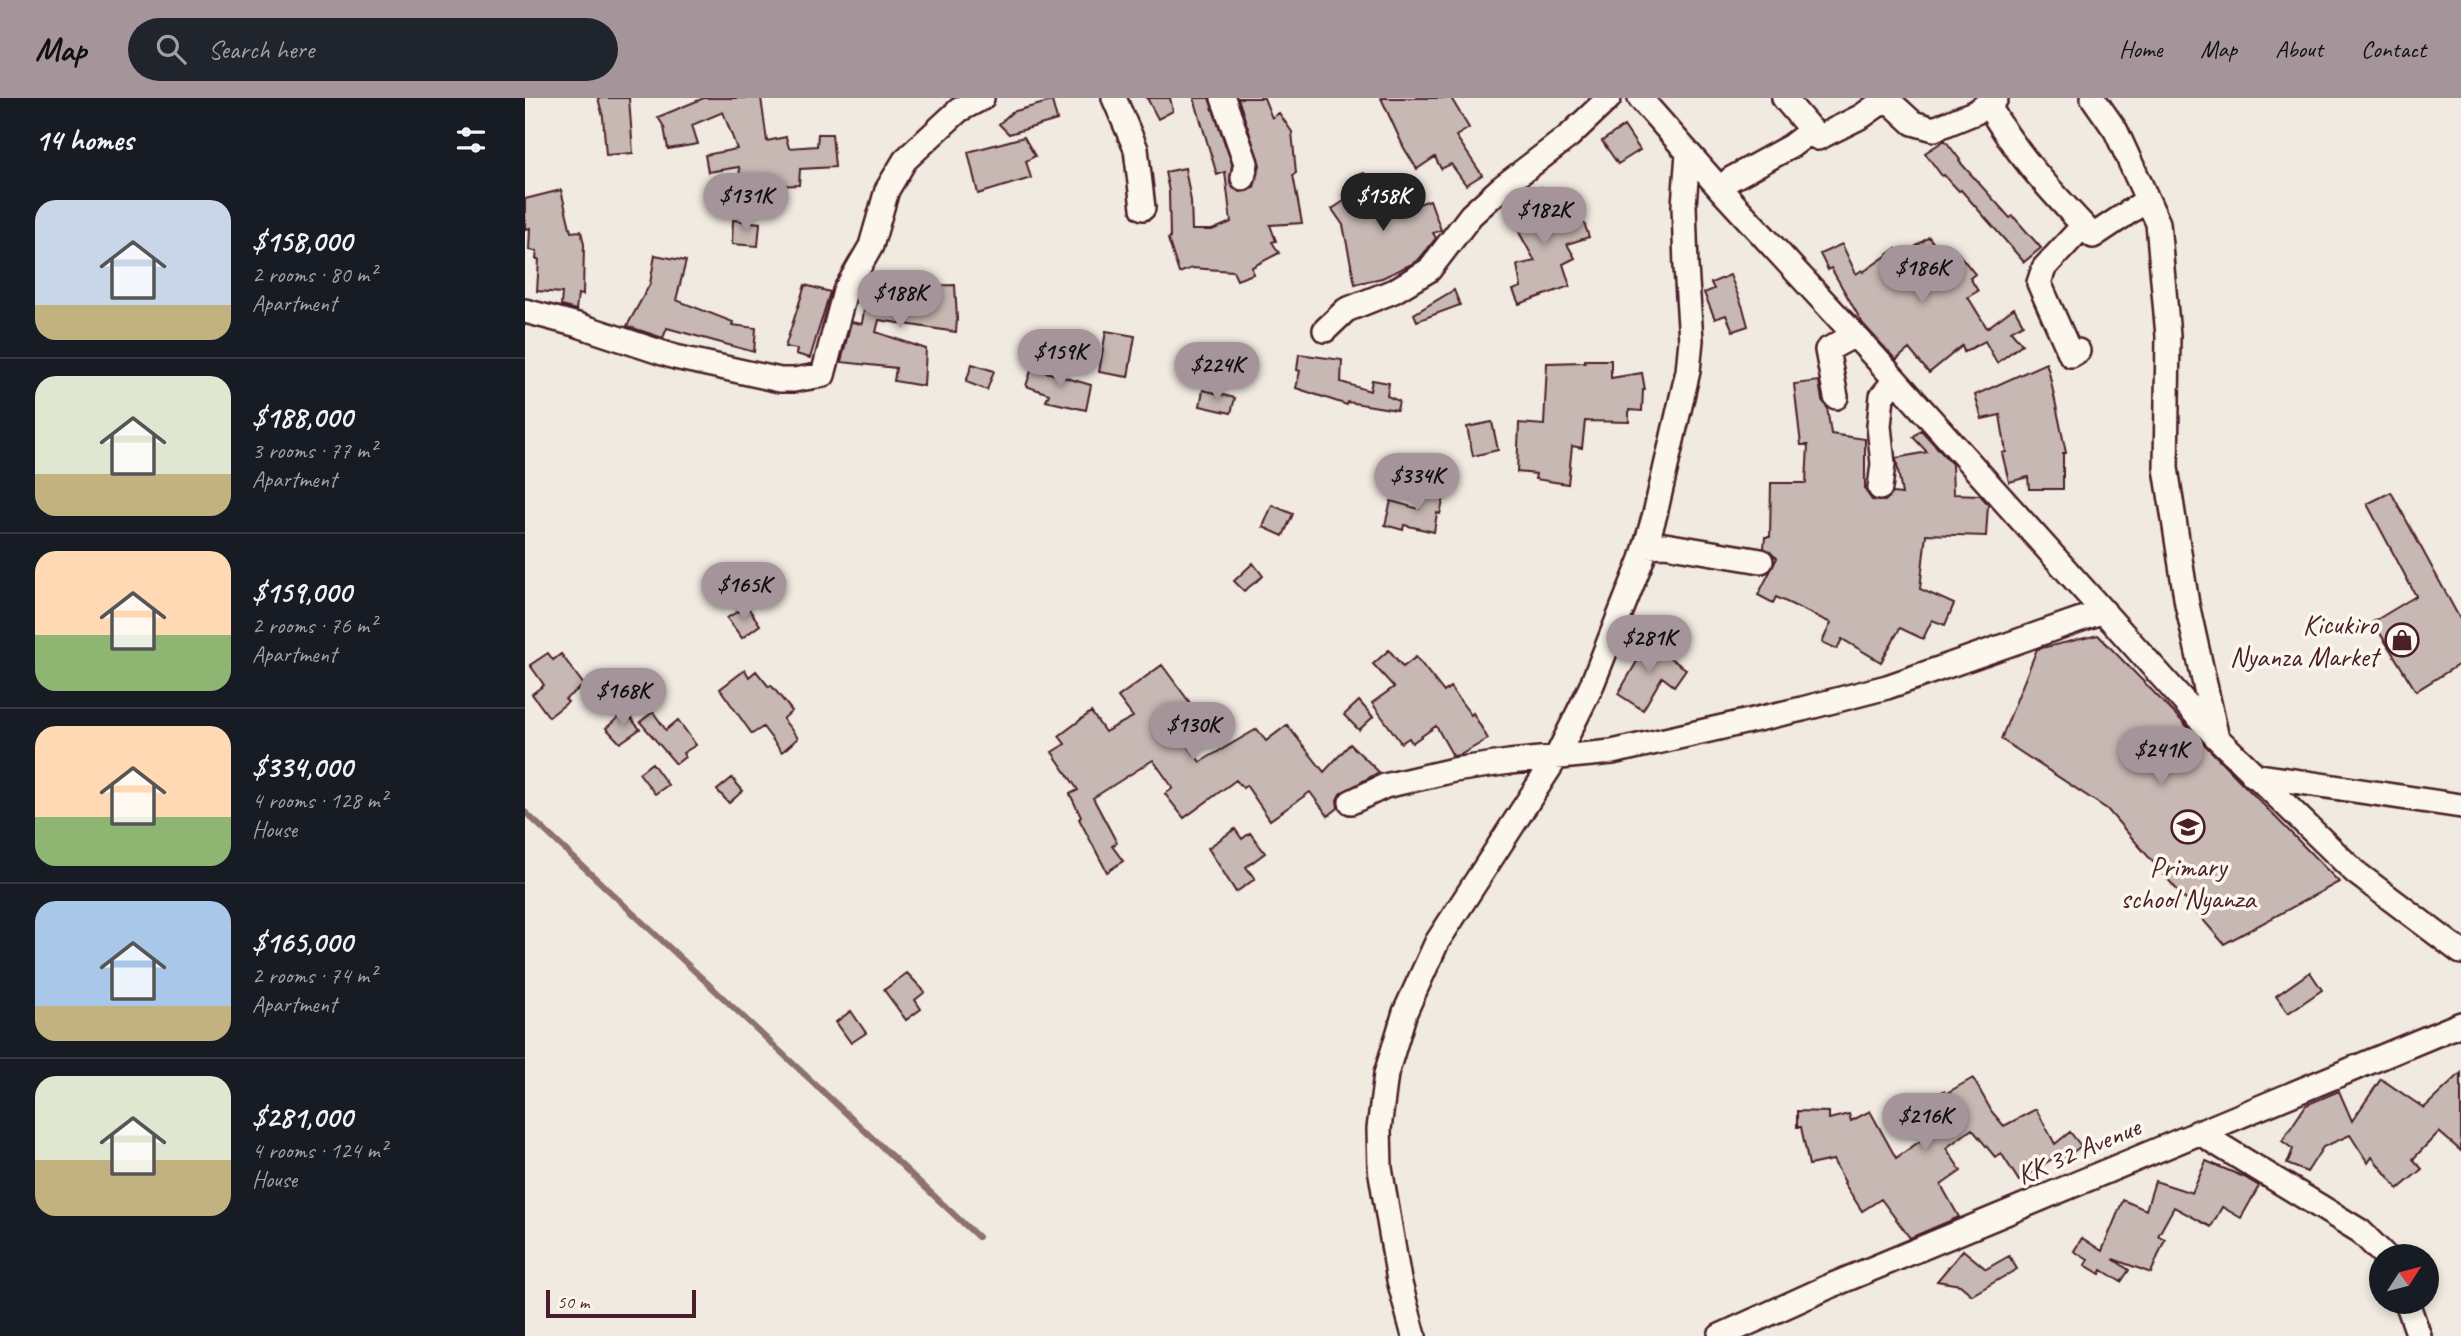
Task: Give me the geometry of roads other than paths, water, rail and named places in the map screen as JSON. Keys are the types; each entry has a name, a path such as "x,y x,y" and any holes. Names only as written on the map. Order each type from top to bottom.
{"street":[{"path":"525,311 578,325 675,357 767,377 794,380 823,375 845,291 871,246 887,190 905,160 959,110 982,98"},
{"path":"1114,98 1136,149 1143,208"},
{"path":"1223,98 1245,163 1243,178"},
{"path":"1325,330 1346,310 1394,291 1429,270 1471,215 1501,188 1569,136 1609,98"},
{"path":"1640,98 2216,737 2355,872 2461,952"},
{"path":"1784,98 1818,138 1862,116 1886,98 1913,123 1934,129 1976,112 1992,101 2012,144 2093,236 2147,200"},
{"path":"2093,98 2116,131 2158,223 2168,336 2166,468 2187,604 2216,737"},
{"path":"1731,179 1791,146 1812,130"},
{"path":"1414,1336 1396,1268 1380,1168 1379,1129 1386,1074 1405,1012 1437,942 1556,758 1591,687 1646,546 1685,384 1690,351 1684,205 1688,153"},
{"path":"2078,351 2071,355 2039,283 2044,268 2083,226"},
{"path":"1836,397 1827,350 1855,335"},
{"path":"1880,488 1883,464 1879,426 1882,396 1895,380"},
{"path":"1646,546 1665,545 1761,561"},
{"path":"1351,802 1385,786 1454,770 1612,752 1815,706 1887,687 2104,611"},
{"path":"2253,775 2461,806"},
{"name":"KK 32 Avenue","path":"1720,1336 1828,1287 2461,1024"},
{"path":"2199,1132 2360,1231 2373,1244"},
{"path":"2411,1314 2419,1336"}],"waterway":[{"path":"525,812 978,1237"}],"place":[{"name":"Kicukiro Nyanza Market","path":"2402,640"},
{"name":"Primary school Nyanza","path":"2188,827"}]}
